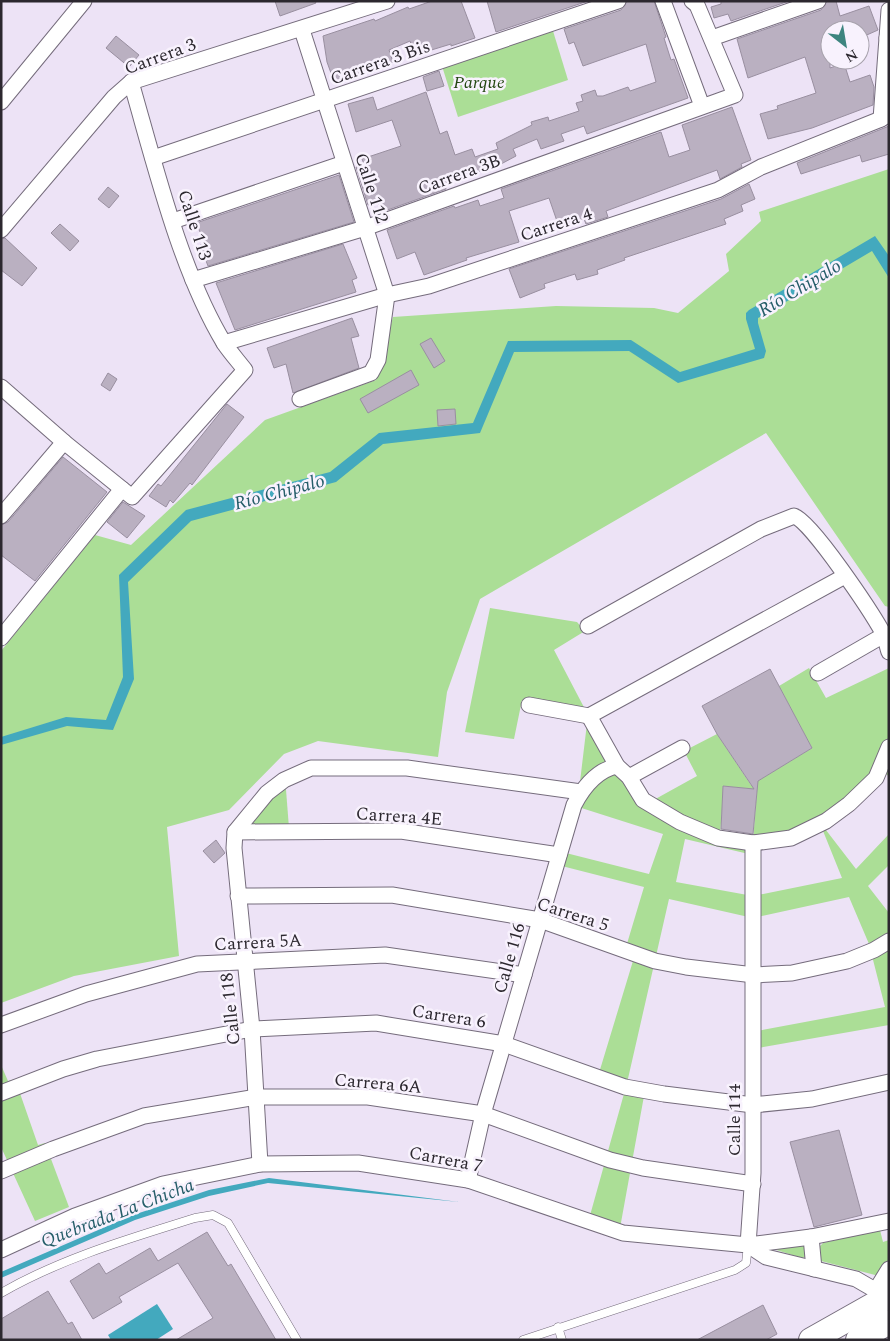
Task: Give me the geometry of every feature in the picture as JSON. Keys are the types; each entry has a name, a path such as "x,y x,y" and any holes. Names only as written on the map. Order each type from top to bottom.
{"main road":[{"path":"811,1340 884,1294"},
{"path":"858,1340 889,1322"}],"street":[{"path":"1,102 84,1"},
{"name":"Carrera 3","path":"1,230 114,97 131,82 302,30 387,1"},
{"name":"Carrera 3 Bis","path":"153,158 618,1"},
{"path":"663,1 702,106"},
{"path":"692,1 697,5 712,38 818,1"},
{"path":"885,117 889,10"},
{"name":"Calle 112","path":"300,399 371,373 378,360 387,296 302,30"},
{"name":"Carrera 3B","path":"193,280 365,228 735,95 712,38"},
{"name":"Calle 113","path":"127,493 245,370 224,344 193,280 153,158 131,82"},
{"name":"Carrera 4","path":"224,344 387,296 429,286 718,190 761,167 885,117"},
{"path":"173,221 344,163"},
{"path":"1,387 64,442 127,493 1,638"},
{"path":"1,516 64,442"},
{"path":"588,626 761,529 786,518 800,518 845,576 886,635 889,652"},
{"path":"529,705 589,716 845,576"},
{"path":"818,673 886,635"},
{"path":"589,716 616,766 629,777 643,800 680,822 718,838 753,844 791,838 816,828 883,781 889,747"},
{"path":"629,777 682,748"},
{"name":"Calle 116","path":"468,1180 484,1114 574,805 581,792 608,768 616,766"},
{"path":"235,832 267,792 284,780 311,768 407,768 581,792"},
{"name":"Carrera 4E","path":"235,832 401,831 559,856"},
{"name":"Calle 118","path":"235,832 234,870 252,1029 260,1164"},
{"name":"Calle 114","path":"748,1245 753,1184 753,844"},
{"name":"Carrera 5","path":"238,896 392,895 540,920 655,961 686,967 754,975 792,973 847,961 874,950 889,941"},
{"name":"Carrera 5A","path":"1,1024 86,994 197,964 385,955 524,975"},
{"name":"Carrera 6","path":"1,1093 97,1059 252,1029 376,1023 504,1044 625,1087 664,1094 753,1105 812,1099 889,1082"},
{"name":"Carrera 6A","path":"1,1171 53,1149 144,1116 256,1097 368,1097 484,1114 610,1160 643,1168 753,1184"},
{"name":"Carrera 7","path":"1,1250 75,1216 164,1184 260,1164 358,1163 468,1180 623,1233 748,1245 812,1237 889,1221"},
{"path":"812,1237 814,1269"},
{"path":"748,1245 766,1257 856,1279 884,1294 889,1269"}],"lane":[{"path":"1,1293 22,1281 84,1254 194,1218 213,1216 228,1222 297,1340"},
{"path":"523,1340 734,1270 746,1263 748,1245"},
{"path":"558,1327 562,1340"}],"green space":[{"name":"Parque","path":"553,31 568,80 458,117 442,66"},
{"path":"889,169 889,607 885,606 766,433 480,599 447,692 438,757 318,741 284,754 229,810 167,827 179,956 74,976 1,1003 1,651 95,535 131,545 265,420 376,380 393,317 556,306 654,308 678,313 729,271 726,254 761,221 759,212"},
{"path":"490,608 577,622 585,631 554,650 588,715 522,700 514,739 465,732"},
{"path":"809,668 826,698 889,668 889,776 879,770 819,821 856,869 889,834 889,865 868,886 889,913 889,1025 752,1049 752,1032 885,1007 869,944 849,897 753,918 669,899 627,1083 599,1073 636,951 626,947 644,887 554,864 558,851 649,874 663,834 572,805 579,790 588,715 650,802 697,776 684,751 717,734 751,785 812,748 779,686","holes":["724,786 757,790 753,840 720,835","819,821 842,878 753,896 676,882 685,839 753,855 753,840 791,832"]},
{"path":"285,777 289,828 243,828"},
{"path":"1,1065 8,1081 15,1079 38,1145 45,1143 69,1207 35,1221 1,1147"},
{"path":"627,1083 646,1085 620,1228 589,1219"},
{"path":"880,1230 883,1242 889,1240 889,1259 879,1276 821,1261 820,1246 823,1243"},
{"path":"804,1245 805,1257 802,1258 770,1248"}],"water":[{"name":"Río Chipalo","path":"875,236 889,256 889,278 872,251 758,318 766,351 764,358 678,383 629,351 514,352 480,433 383,444 336,482 191,521 128,582 134,679 113,730 67,726 1,745 1,737 66,717 106,720 123,677 119,575 186,510 330,472 379,433 473,423 508,341 631,340 680,372 755,349 746,319 746,313 749,310"},
{"path":"269,1178 459,1202 268,1183 209,1196 135,1220 1,1278 1,1272 133,1215 209,1190"},
{"path":"157,1304 173,1329 156,1340 111,1340 108,1335"}],"building":[{"path":"275,1 315,1 316,3 280,16"},
{"path":"432,1 461,1 475,38 415,55 410,41 389,50 393,62 359,73 360,76 335,84 327,62 323,36 374,19 375,21 408,7 409,9"},
{"path":"487,1 588,1 496,32"},
{"path":"627,1 654,1 666,37 664,38 671,60 674,59 688,98 587,134 584,126 561,134 564,141 541,149 537,139 513,149 516,156 501,164 445,183 446,189 382,212 378,202 368,205 356,167 364,164 362,159 401,146 392,120 356,132 348,104 373,97 377,110 426,92 440,134 447,131 455,155 472,149 475,157 498,149 496,143 532,125 531,122 548,117 549,121 579,111 576,103 583,101 581,95 595,90 597,96 603,96 628,87 630,91 656,82 646,44 583,66 574,42 569,44 564,29 621,10"},
{"path":"721,1 789,1 731,21 728,14 714,18 711,7 721,4"},
{"path":"827,1 836,1 840,16 869,6 878,30 870,34 870,20 820,20 820,70 846,70 850,82 870,75 874,87 873,105 812,128 768,139 760,114 778,109 777,106 816,93 805,57 748,78 737,39 821,10"},
{"path":"116,36 139,55 129,67 106,48"},
{"path":"439,71 444,86 427,91 423,77"},
{"path":"732,107 751,160 741,164 742,167 720,179 717,170 606,211 608,217 586,224 584,219 559,227 549,198 509,211 519,242 466,258 467,260 424,275 415,252 397,259 387,230 454,206 455,208 478,200 480,206 504,198 501,189 661,132 669,157 690,150 682,125"},
{"path":"889,126 889,154 862,162 860,155 801,174 797,163"},
{"path":"339,175 354,222 208,266 200,245 205,243 196,223"},
{"path":"749,184 755,199 741,205 743,211 724,219 726,224 624,258 625,260 597,270 598,274 577,280 575,274 544,284 545,288 520,298 509,269 721,199"},
{"path":"108,187 119,196 109,208 98,199"},
{"path":"60,224 79,241 70,251 51,233"},
{"path":"5,238 37,268 22,286 1,270 1,239"},
{"path":"343,244 357,278 352,280 356,292 235,330 216,283"},
{"path":"352,318 359,336 351,338 359,368 293,393 286,364 274,368 267,348"},
{"path":"431,338 445,361 434,368 420,344"},
{"path":"411,370 419,385 368,413 360,399"},
{"path":"108,373 117,379 110,391 101,385"},
{"path":"227,404 244,417 192,485 190,483 173,503 170,500 166,507 149,496 158,484 161,486"},
{"path":"455,409 456,424 438,426 437,410"},
{"path":"63,457 107,492 35,581 1,555 1,525 8,522"},
{"path":"123,502 145,516 127,538 107,522"},
{"path":"770,669 812,748 758,781 753,834 721,829 723,786 754,789 717,734 702,706"},
{"path":"216,840 225,853 214,863 203,851"},
{"path":"839,1130 862,1215 814,1227 790,1142"},
{"path":"207,1232 228,1266 231,1264 276,1340 176,1340 213,1318 178,1263 119,1297 122,1302 93,1319 70,1281 99,1263 106,1274 150,1248 158,1261"},
{"path":"48,1291 68,1324 72,1322 82,1340 1,1340 1,1319"},
{"path":"763,1305 777,1334 766,1340 697,1340"}],"water label":[{"name":"Quebrada La Chicha","path":"117,1212"}]}
